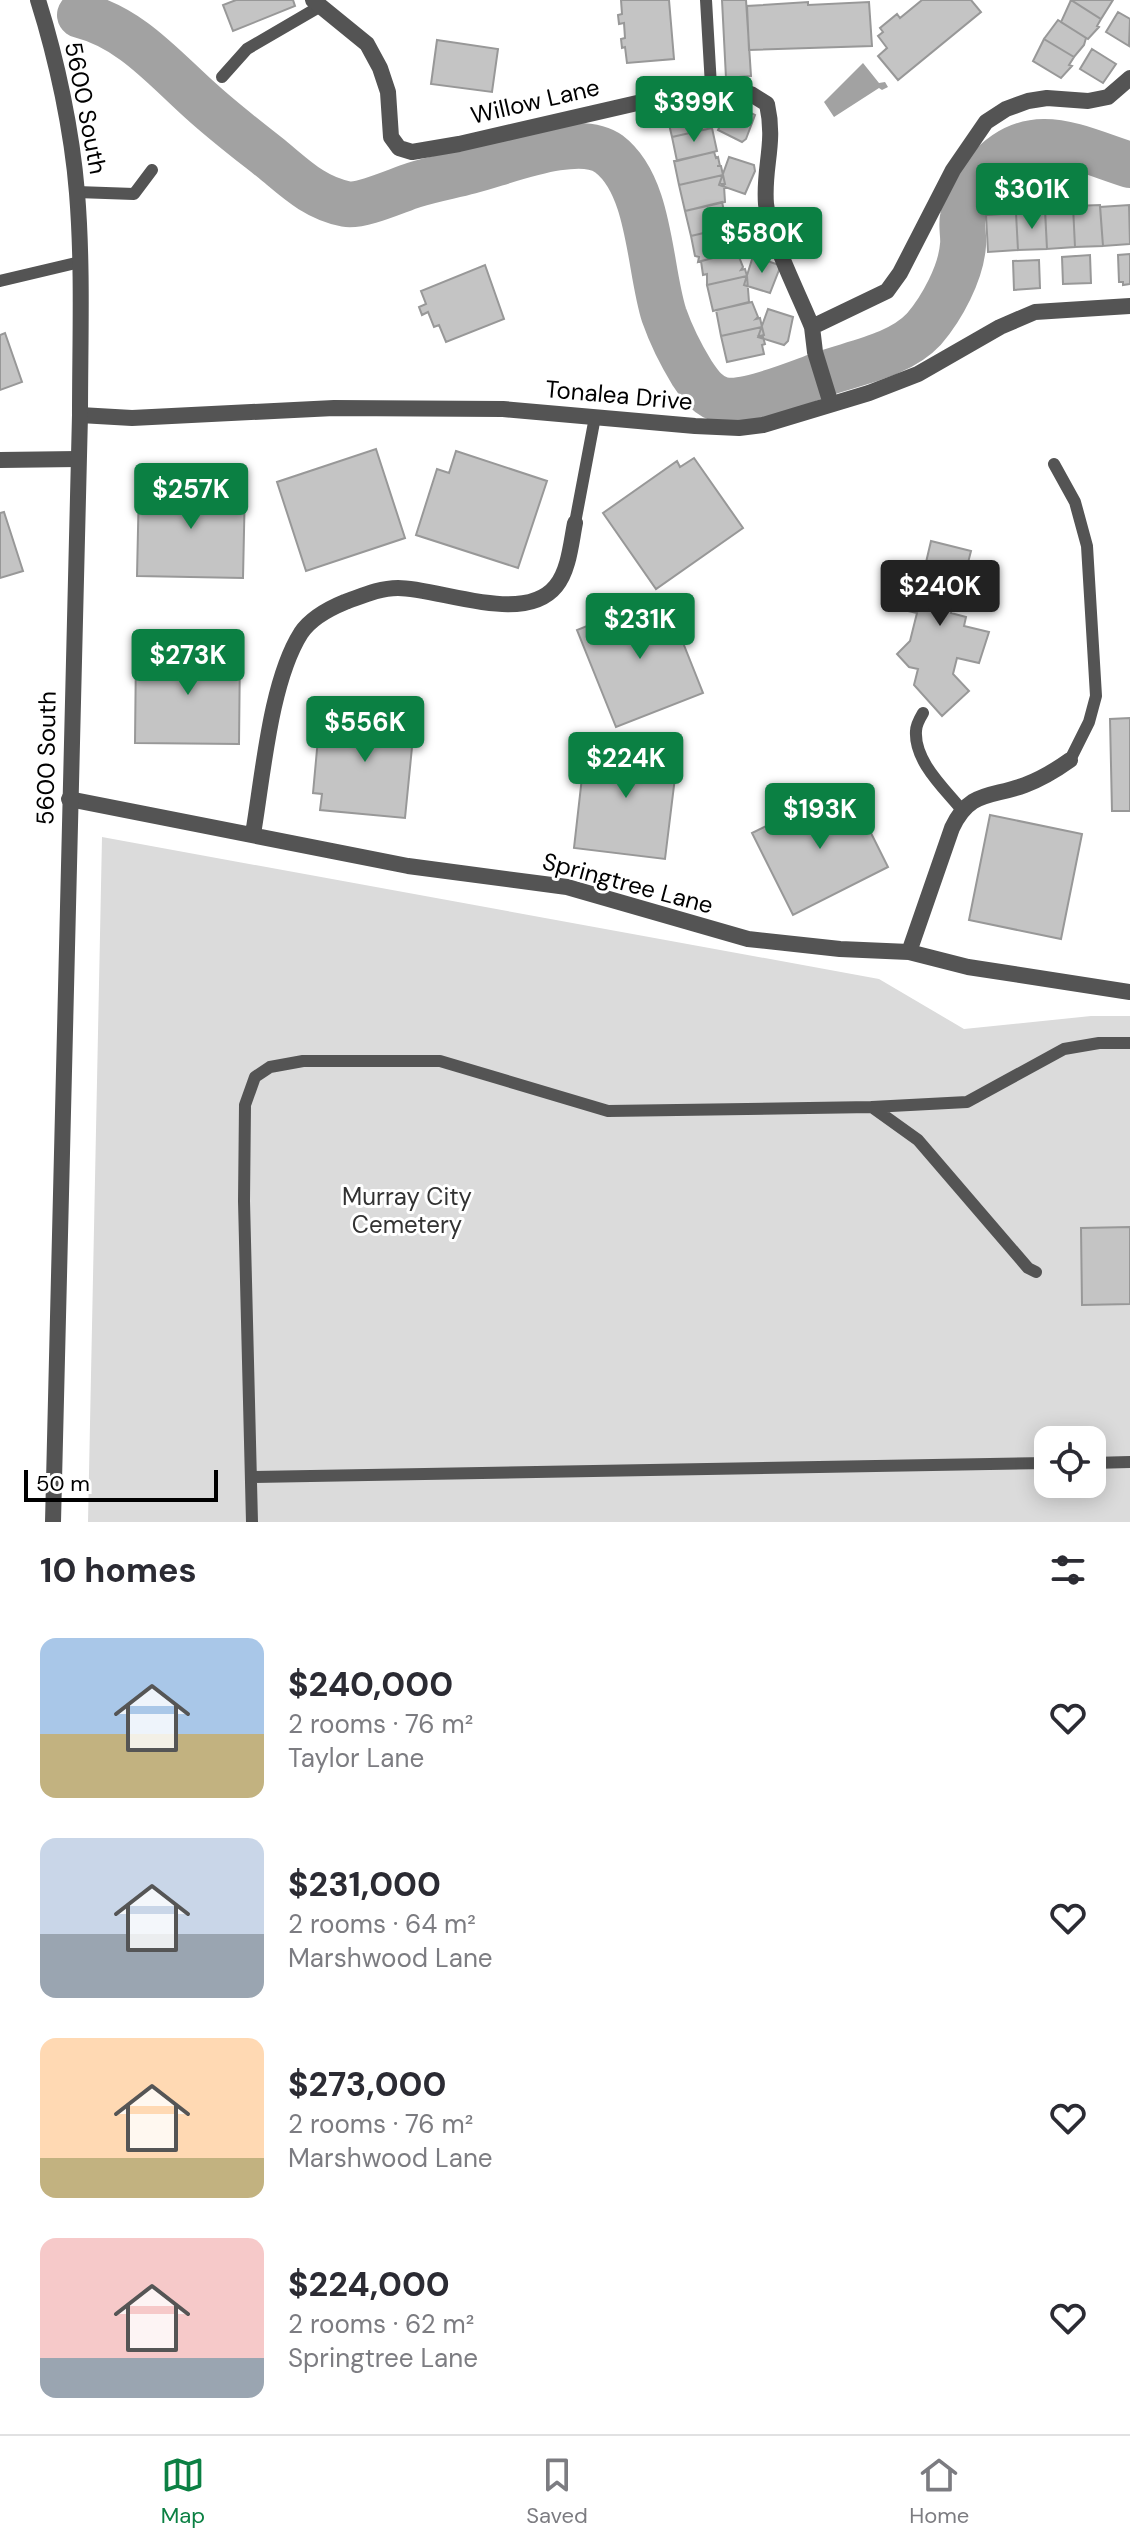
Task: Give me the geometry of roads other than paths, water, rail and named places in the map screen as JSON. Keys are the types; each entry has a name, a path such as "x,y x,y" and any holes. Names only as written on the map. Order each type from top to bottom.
{"street":[{"name":"5600 South","path":"38,0 61,93 77,192 80,262 80,415 53,1522"},
{"name":"Willow Lane","path":"316,4 335,15 367,44 388,92 391,137 399,148 412,152 711,86 751,94 767,104 772,144 766,205 812,327"},
{"path":"831,404 815,352 812,327 887,291 900,273 953,170 986,122 1006,109 1028,101 1047,98 1088,101 1108,97 1130,78"},
{"name":"Tonalea Drive","path":"80,415 171,418 334,408 503,409 739,428 763,425 869,393 918,374 1000,327 1035,312 1130,306"},
{"path":"0,460 78,459"},
{"path":"253,834 279,692 296,644 309,623 335,606 379,590 396,588 488,603 536,600 558,584 566,565 575,523"},
{"path":"909,952 961,809 979,798 1026,785 1070,760"},
{"name":"Springtree Lane","path":"69,799 408,866 567,887 748,939 840,949 909,952 968,967 1130,992"}],"lane":[{"path":"706,0 711,86"},
{"path":"222,77 247,49 316,4"},
{"path":"77,192 134,194 152,170"},
{"path":"0,281 80,262"},
{"path":"575,523 595,417"},
{"path":"1054,464 1075,502 1087,546 1096,696 1089,722 1070,760"},
{"path":"923,713 915,728 918,745 931,773 961,809"},
{"path":"252,1522 244,1201 245,1105 255,1077 270,1067 303,1061 440,1061 608,1111 872,1107 967,1102 1064,1049 1099,1043 1130,1043"},
{"path":"872,1107 918,1140 1028,1268 1036,1272"},
{"path":"1106,1463 1130,1462"},
{"path":"251,1477 1034,1463"}],"waterway":[{"path":"80,15 131,39 298,181 315,192 346,204 380,198 421,183 560,147 595,148 609,154 623,168 641,207 659,296 673,337 701,386 723,400 733,401 772,392 875,358 914,338 937,311 955,278 963,242 962,220 969,199 986,172 1003,156 1037,142 1054,143 1130,165"}],"park label":[{"name":"Murray City Cemetery","path":"407,1210"}]}
